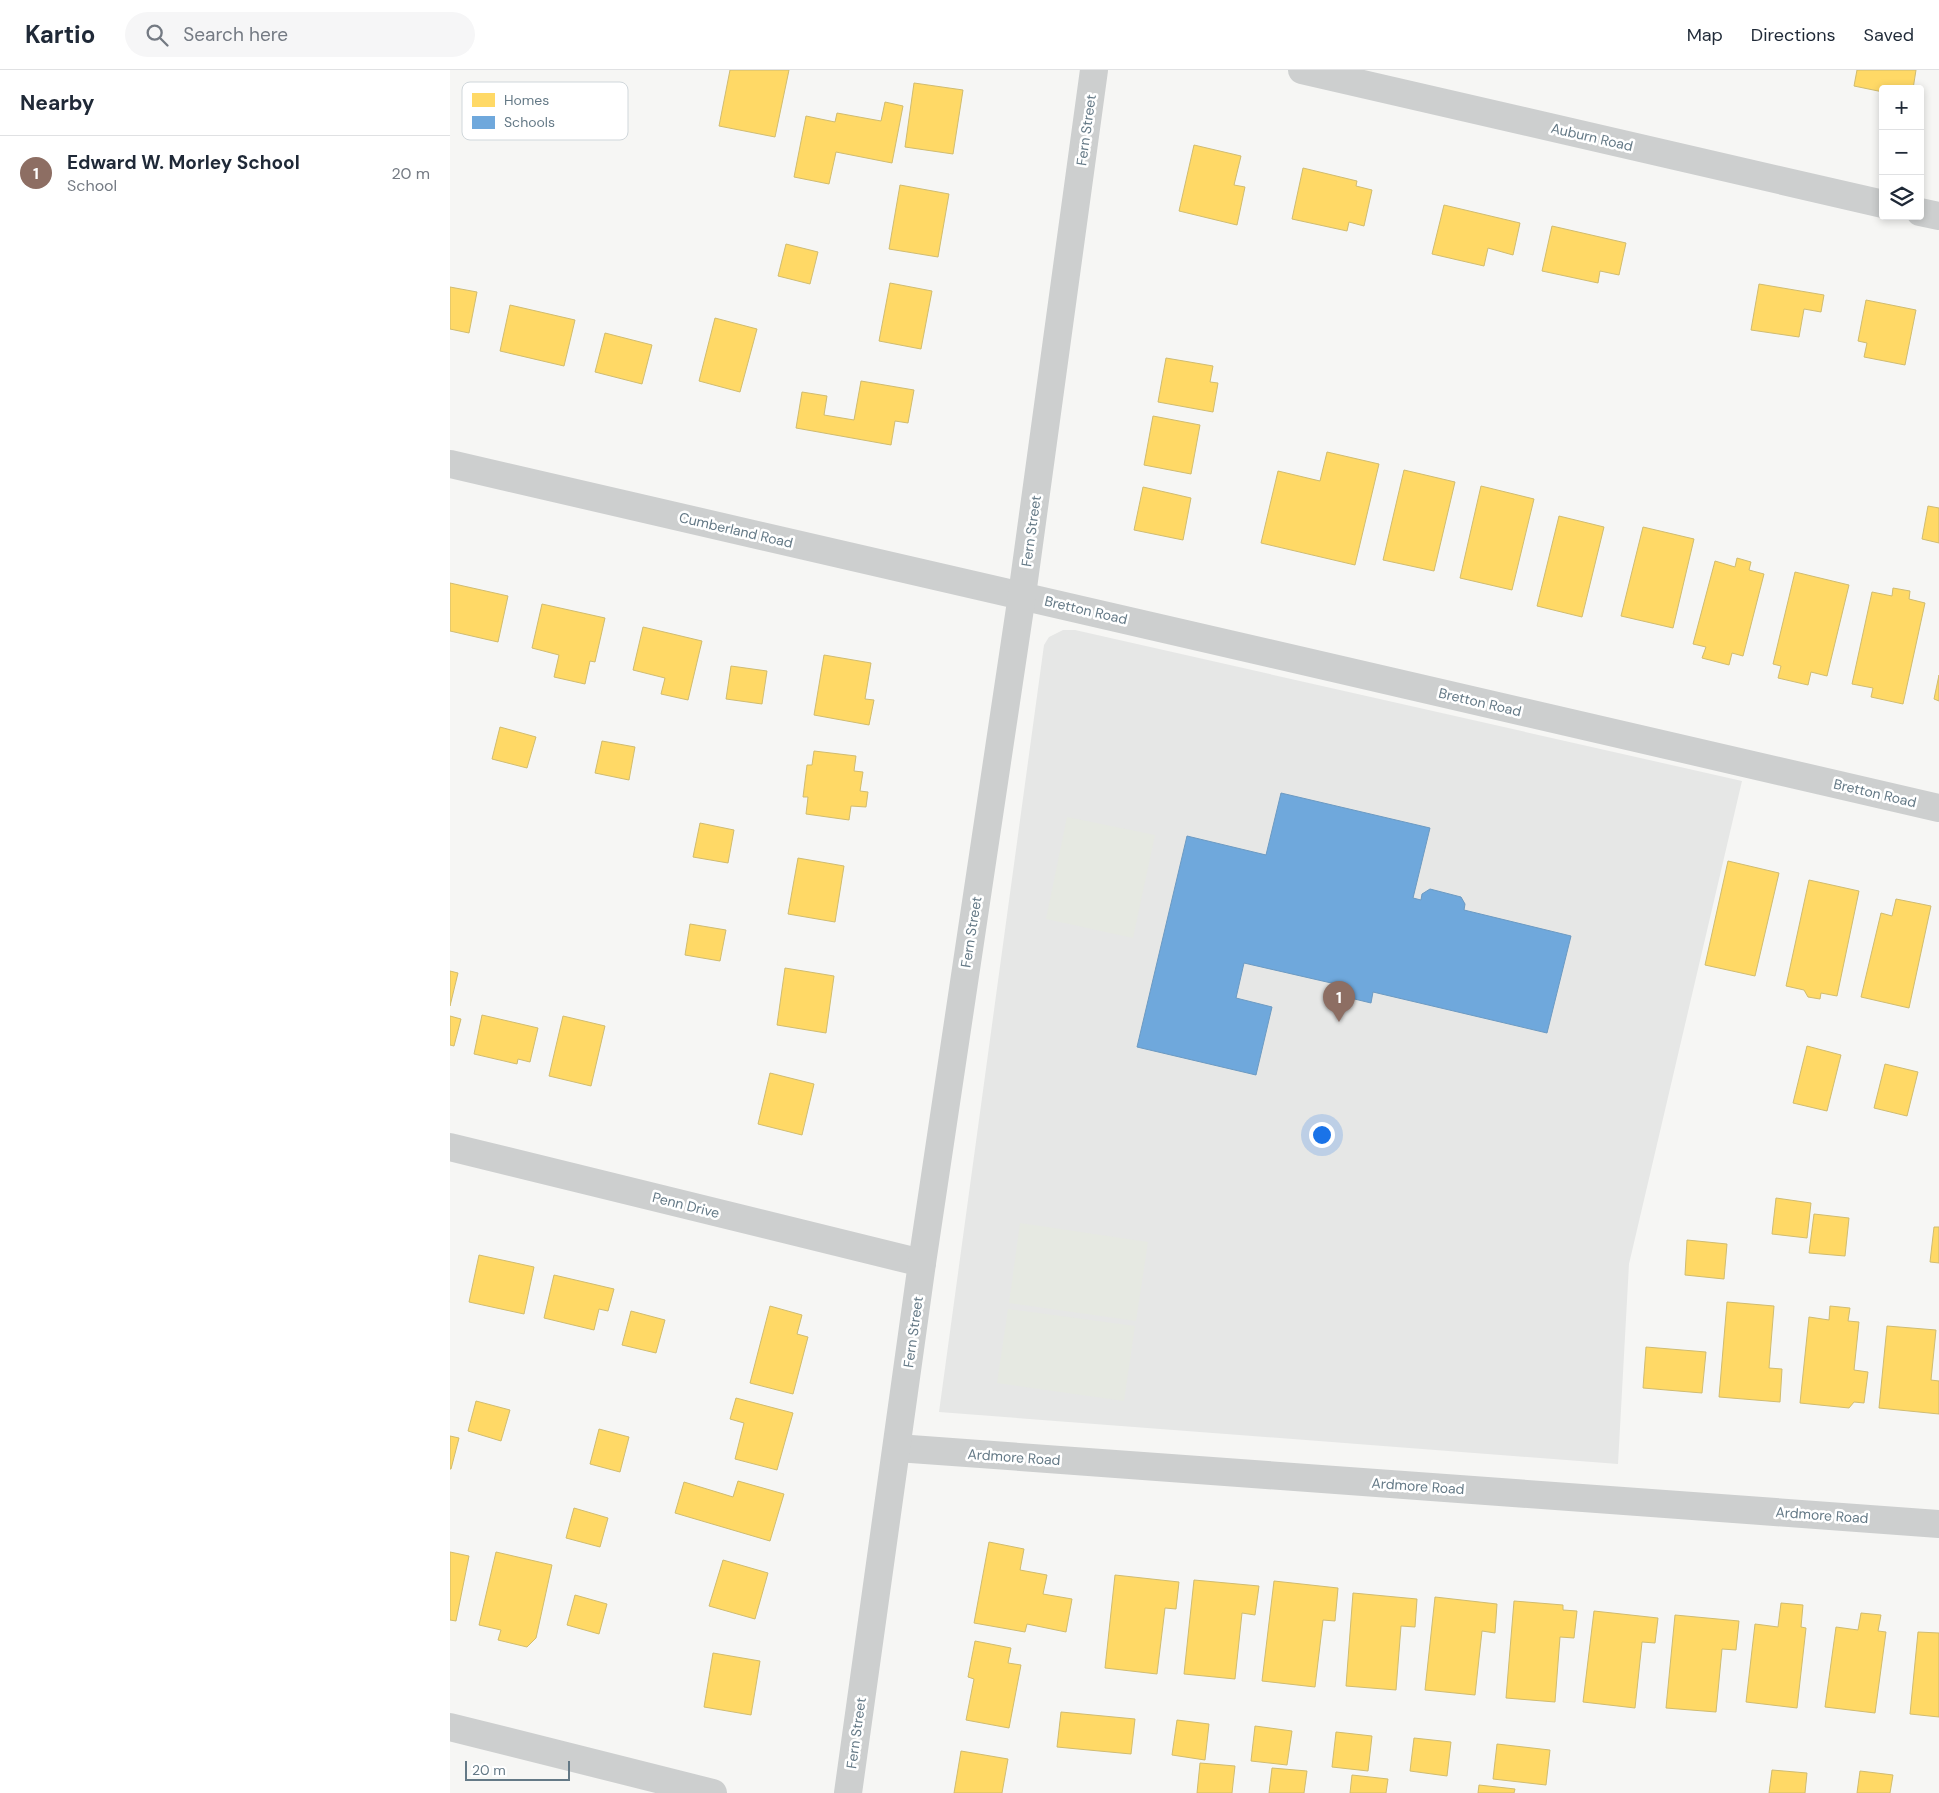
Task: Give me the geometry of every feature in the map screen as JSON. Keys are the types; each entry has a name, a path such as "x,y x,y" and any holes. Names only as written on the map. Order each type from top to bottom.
{"street":[{"name":"Fern Street","path":"848,1793 922,1263 1022,595 1094,70"},
{"name":"Auburn Road","path":"1302,70 1879,203"},
{"path":"1924,213 1939,216"},
{"name":"Cumberland Road","path":"450,464 1022,595"},
{"name":"Bretton Road","path":"1022,595 1939,808"},
{"name":"Penn Drive","path":"450,1146 922,1263"},
{"name":"Ardmore Road","path":"897,1448 1939,1524"},
{"path":"450,1727 714,1793"}],"shaded area":[{"path":"1063,630 1075,630 1742,781 1629,1264 1618,1464 939,1412 1044,645 1049,637"},
{"path":"1067,817 1155,835 1133,938 1046,919"},
{"path":"1020,1223 1148,1242 1136,1321 1009,1303"},
{"path":"1008,1309 1135,1326 1124,1401 997,1383"}],"building: Homes":[{"path":"730,70 789,70 775,137 719,126"},
{"path":"1857,70 1916,70 1914,85 1879,85 1879,91 1854,86"},
{"path":"914,83 963,90 953,154 905,147"},
{"path":"885,102 903,106 892,163 836,152 829,184 794,177 806,116 835,122 837,113 881,121"},
{"path":"1194,145 1241,156 1234,185 1245,187 1237,225 1179,211"},
{"path":"1303,168 1357,181 1356,186 1372,190 1364,226 1349,222 1347,231 1292,219"},
{"path":"900,185 949,194 938,257 889,249"},
{"path":"1444,205 1520,223 1513,255 1488,248 1484,266 1432,254"},
{"path":"1552,226 1626,243 1619,275 1600,271 1598,283 1542,271"},
{"path":"786,244 818,252 810,284 778,276"},
{"path":"890,283 932,291 921,349 879,341"},
{"path":"1759,284 1824,295 1821,312 1804,309 1799,337 1751,330"},
{"path":"450,287 477,292 469,333 450,329"},
{"path":"1866,300 1916,310 1905,365 1864,357 1867,343 1858,341"},
{"path":"510,305 575,320 564,366 500,351"},
{"path":"715,318 757,329 740,392 699,381"},
{"path":"605,333 652,345 642,384 595,372"},
{"path":"1166,358 1213,366 1210,382 1218,383 1213,412 1158,402"},
{"path":"861,381 914,390 908,423 895,421 891,445 796,428 802,392 827,396 824,415 854,420"},
{"path":"1153,416 1200,425 1191,474 1144,465"},
{"path":"1327,452 1379,464 1355,565 1261,543 1278,471 1320,481"},
{"path":"1404,470 1455,482 1434,571 1383,560"},
{"path":"1481,486 1534,499 1512,590 1460,578"},
{"path":"1143,487 1191,498 1183,540 1134,530"},
{"path":"1928,506 1939,508 1939,543 1922,539"},
{"path":"1559,516 1604,527 1582,617 1537,606"},
{"path":"1643,527 1694,539 1673,628 1621,616"},
{"path":"1737,558 1751,562 1749,570 1764,574 1743,656 1732,653 1729,665 1702,658 1706,647 1693,644 1715,561 1735,567"},
{"path":"1795,572 1849,585 1827,676 1811,672 1808,685 1778,678 1781,666 1773,664"},
{"path":"450,583 508,596 498,642 450,631"},
{"path":"1893,588 1910,591 1909,599 1925,603 1903,704 1871,697 1873,688 1852,684 1872,592 1892,596"},
{"path":"542,604 605,618 595,662 590,661 585,684 554,677 559,655 532,648"},
{"path":"643,627 702,641 688,700 661,694 665,678 633,670"},
{"path":"824,655 871,663 865,699 874,700 869,725 814,715"},
{"path":"731,666 767,671 762,704 726,699"},
{"path":"1939,675 1939,701 1934,699"},
{"path":"500,727 536,737 527,768 492,759"},
{"path":"602,741 635,747 629,780 595,773"},
{"path":"814,751 856,756 854,771 863,772 860,791 868,792 866,807 851,806 849,820 806,814 808,797 803,797 807,765 812,765"},
{"path":"700,823 734,830 728,863 693,857"},
{"path":"798,858 844,866 835,922 788,914"},
{"path":"1728,861 1779,873 1755,976 1705,965"},
{"path":"1809,880 1859,891 1837,996 1821,993 1820,999 1808,997 1804,990 1786,986"},
{"path":"1896,899 1931,906 1909,1008 1861,997 1881,913 1892,916"},
{"path":"690,924 726,930 720,961 685,955"},
{"path":"785,968 834,976 826,1033 777,1025"},
{"path":"450,971 458,973 450,1006"},
{"path":"482,1015 538,1028 530,1062 518,1059 517,1064 474,1054"},
{"path":"450,1016 461,1019 454,1046 450,1045"},
{"path":"563,1016 605,1026 591,1086 549,1076"},
{"path":"1807,1046 1841,1055 1827,1111 1793,1103"},
{"path":"1885,1064 1918,1072 1907,1116 1874,1108"},
{"path":"770,1073 814,1084 802,1135 758,1124"},
{"path":"1776,1198 1811,1203 1807,1238 1772,1234"},
{"path":"1814,1214 1849,1218 1845,1256 1809,1253"},
{"path":"1934,1227 1939,1227 1939,1263 1930,1262"},
{"path":"1687,1240 1727,1244 1724,1279 1685,1275"},
{"path":"479,1255 534,1267 524,1314 469,1302"},
{"path":"554,1275 614,1289 608,1311 599,1309 594,1330 544,1318"},
{"path":"1727,1302 1774,1306 1769,1368 1782,1369 1780,1402 1719,1397"},
{"path":"770,1306 802,1315 797,1334 808,1337 793,1394 750,1383"},
{"path":"1830,1306 1850,1308 1848,1321 1859,1322 1854,1370 1868,1372 1864,1403 1854,1402 1849,1408 1800,1403 1809,1317 1829,1320"},
{"path":"631,1311 665,1320 656,1353 622,1345"},
{"path":"1887,1326 1936,1330 1931,1380 1939,1381 1939,1414 1879,1408"},
{"path":"1646,1347 1706,1352 1702,1393 1643,1388"},
{"path":"736,1398 793,1413 777,1470 735,1459 744,1423 730,1419"},
{"path":"476,1401 510,1410 501,1441 468,1431"},
{"path":"599,1429 629,1437 620,1472 590,1464"},
{"path":"450,1436 459,1438 451,1469 450,1469"},
{"path":"738,1481 784,1494 770,1541 675,1513 684,1482 733,1497"},
{"path":"574,1508 608,1518 600,1547 566,1538"},
{"path":"989,1542 1024,1549 1020,1570 1047,1575 1043,1594 1072,1599 1066,1632 1027,1624 1025,1632 974,1623"},
{"path":"450,1552 469,1556 456,1621 450,1620"},
{"path":"496,1552 552,1565 536,1638 527,1647 498,1640 501,1630 479,1625"},
{"path":"723,1560 768,1573 755,1619 709,1606"},
{"path":"1115,1575 1179,1582 1176,1609 1165,1608 1157,1674 1105,1668"},
{"path":"1194,1580 1259,1586 1255,1615 1242,1613 1235,1679 1184,1674"},
{"path":"1274,1581 1338,1588 1335,1621 1323,1620 1315,1687 1262,1681"},
{"path":"1353,1593 1417,1599 1415,1627 1401,1626 1396,1690 1346,1686"},
{"path":"575,1595 607,1604 599,1634 567,1625"},
{"path":"1435,1597 1497,1604 1495,1633 1482,1631 1475,1695 1425,1690"},
{"path":"1514,1601 1563,1605 1563,1610 1577,1611 1574,1638 1560,1637 1555,1702 1506,1698"},
{"path":"1781,1603 1803,1605 1801,1627 1806,1628 1797,1708 1746,1702 1755,1624 1778,1627"},
{"path":"1594,1611 1658,1618 1655,1643 1642,1642 1635,1708 1583,1702"},
{"path":"1861,1613 1881,1615 1878,1631 1886,1632 1875,1713 1825,1707 1836,1627 1858,1630"},
{"path":"1675,1615 1739,1621 1736,1650 1722,1649 1716,1712 1666,1708"},
{"path":"1918,1632 1939,1633 1939,1717 1910,1714"},
{"path":"975,1641 1011,1648 1008,1663 1021,1665 1009,1728 966,1720 974,1679 968,1677"},
{"path":"713,1653 760,1661 751,1715 704,1707"},
{"path":"1061,1712 1135,1719 1131,1754 1057,1747"},
{"path":"1177,1720 1209,1724 1205,1760 1172,1755"},
{"path":"1255,1726 1292,1731 1287,1765 1251,1761"},
{"path":"1336,1732 1372,1736 1368,1771 1332,1767"},
{"path":"1414,1738 1451,1742 1447,1776 1410,1771"},
{"path":"1497,1744 1550,1750 1546,1785 1493,1779"},
{"path":"961,1751 1008,1759 1002,1793 954,1793"},
{"path":"1200,1763 1235,1766 1232,1793 1197,1793"},
{"path":"1272,1768 1307,1771 1304,1793 1269,1793"},
{"path":"1772,1770 1807,1773 1805,1793 1769,1793"},
{"path":"1860,1771 1893,1775 1890,1793 1857,1793"},
{"path":"1352,1775 1388,1779 1386,1793 1350,1793"},
{"path":"1479,1785 1515,1789 1514,1793 1478,1793"}],"building: Schools":[{"path":"1281,793 1430,828 1413,898 1421,900 1422,894 1430,889 1461,897 1465,904 1464,910 1571,936 1547,1033 1373,992 1371,1003 1338,995 1340,985 1244,963 1236,998 1272,1007 1256,1075 1137,1047 1187,836 1266,855"}],"place":[{"name":"Edward W. Morley School","path":"1339,1022"}]}
